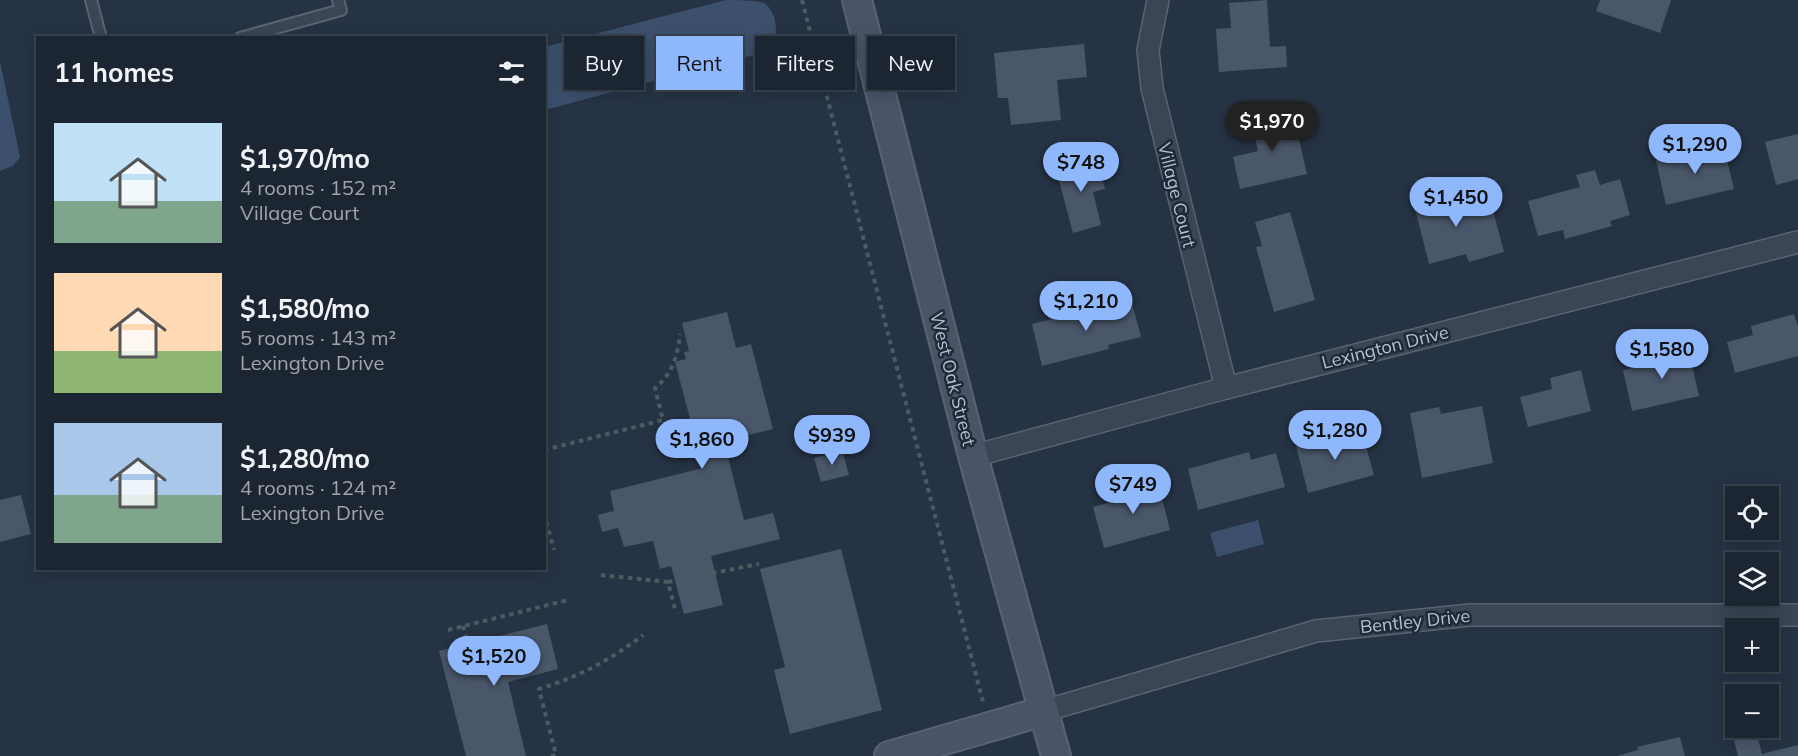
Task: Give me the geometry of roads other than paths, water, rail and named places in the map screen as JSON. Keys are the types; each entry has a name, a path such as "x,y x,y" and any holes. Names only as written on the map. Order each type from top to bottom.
{"main road":[{"name":"West Oak Street","path":"857,0 973,456 1056,756"},
{"path":"889,756 990,729 1044,711"}],"street":[{"name":"Village Court","path":"1158,0 1148,50 1152,88 1226,388"},
{"name":"Lexington Drive","path":"973,456 1226,388 1798,242"},
{"name":"Bentley Drive","path":"1044,711 1316,631 1470,615 1798,615"}],"lane":[{"path":"92,0 101,36"},
{"path":"247,36 341,10 338,0"}],"water":[{"path":"726,0 764,3 772,12 776,25 775,36 755,36 755,54 743,58 743,36 656,36 656,80 644,83 644,36 587,36"},
{"path":"564,42 564,90 620,90 546,110 546,47"},
{"path":"0,61 20,157 13,166 0,171"},
{"path":"1258,520 1264,544 1217,557 1210,533"}]}
